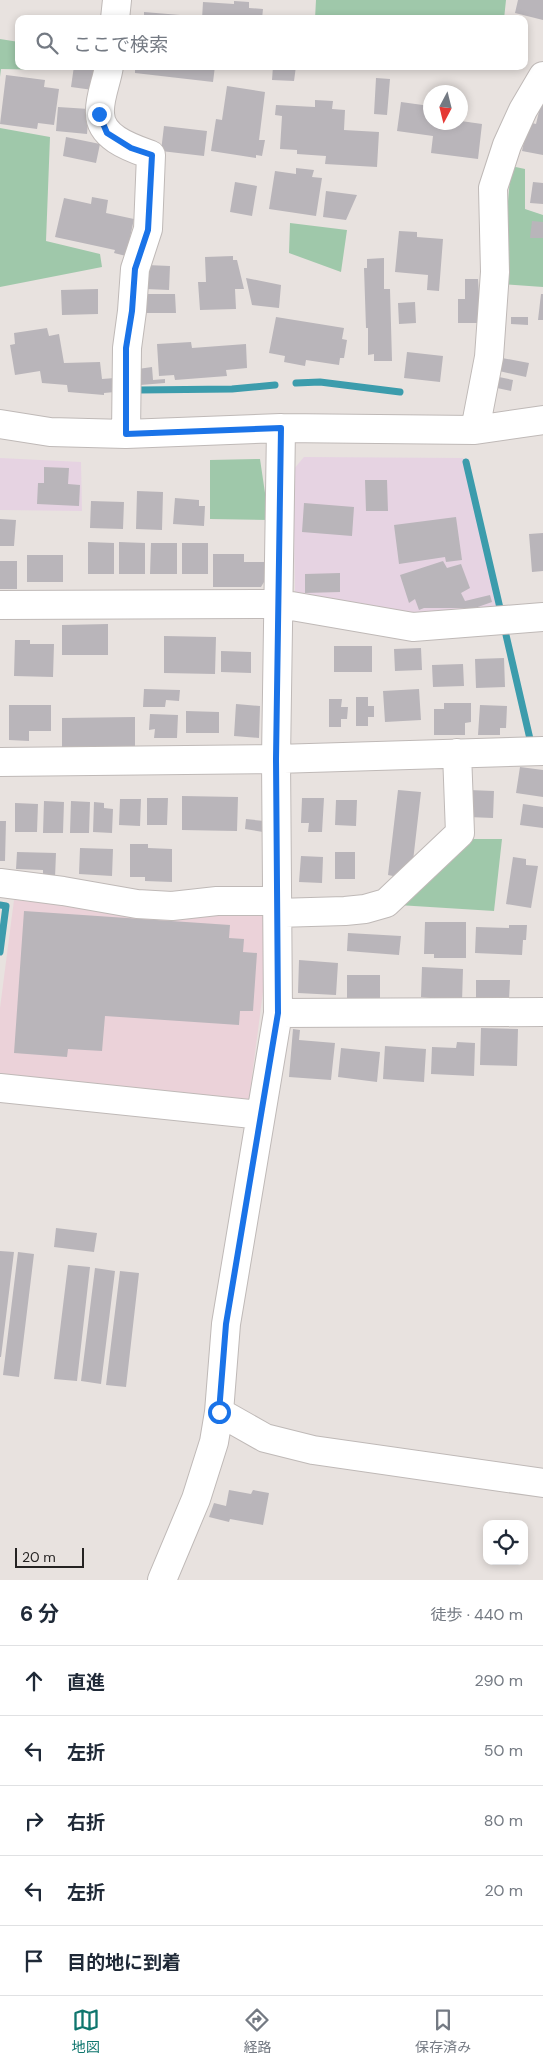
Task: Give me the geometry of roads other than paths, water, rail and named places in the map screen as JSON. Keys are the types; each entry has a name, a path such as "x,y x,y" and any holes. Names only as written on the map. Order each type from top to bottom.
{"street":[{"path":"115,15 117,0"},
{"path":"108,70 99,114 107,133 131,148 152,155 148,230 135,269 132,311 126,348 126,434"},
{"path":"475,430 489,357 495,272 493,188 507,145 523,110 543,76"},
{"path":"0,424 50,432 126,434 281,428 475,430 543,420"},
{"path":"162,1580 196,1499 214,1442 219,1412 226,1324 278,1013 276,759 280,604 281,428"},
{"path":"0,605 280,604 413,627 543,617"},
{"path":"0,762 276,759 543,751"},
{"path":"0,883 63,891 137,904 172,906 217,901 345,911 366,909 386,903 460,833 457,754"},
{"path":"278,1013 543,1012"},
{"path":"0,1088 261,1115"},
{"path":"219,1412 265,1438 312,1450 543,1483"}],"waterway":[{"path":"296,383 320,382 400,392"},
{"path":"139,390 232,389 275,385"},
{"path":"466,462 500,608"},
{"path":"506,635 530,739"},
{"path":"0,905 6,906 0,952"}]}
